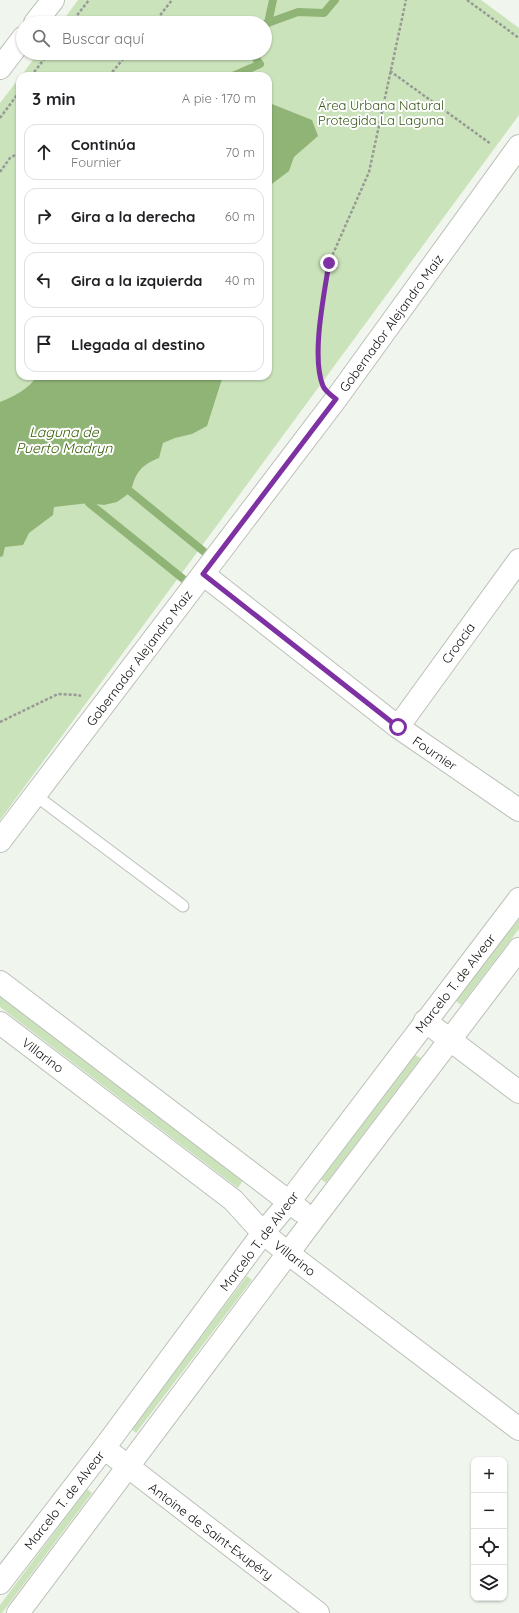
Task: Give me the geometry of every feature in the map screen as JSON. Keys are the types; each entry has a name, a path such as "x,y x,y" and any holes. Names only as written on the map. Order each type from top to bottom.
{"street":[{"path":"40,16 53,0"},
{"path":"0,68 13,41"},
{"name":"Gobernador Alejandro Maiz","path":"0,841 336,399 515,152"},
{"name":"Croacia","path":"398,727 519,560"},
{"name":"Fournier","path":"203,574 398,727 519,810"},
{"name":"Marcelo T. de Alvear","path":"0,1583 104,1448 263,1233 289,1202 424,1022 519,899"},
{"path":"18,1613 289,1254 313,1220 519,949"},
{"path":"0,982 313,1220"},
{"name":"Villarino","path":"0,1022 233,1200 263,1233 289,1254 519,1429"},
{"path":"424,1022 519,1092"},
{"name":"Antoine de Saint-Exupéry","path":"104,1448 127,1468 318,1613"}],"lane":[{"path":"35,795 183,906"}],"path":[{"path":"76,16 89,0"},
{"path":"159,16 172,0"},
{"path":"336,399 323,388 319,370 319,327 329,263 369,172 406,0"},
{"path":"467,0 519,38"},
{"path":"34,72 44,60"},
{"path":"112,72 122,60"},
{"path":"390,71 515,152"},
{"path":"0,118 16,96"},
{"path":"0,172 10,158 16,154"},
{"path":"0,722 58,694 78,694 99,710"}],"green space":[{"name":"Área Urbana Natural Protegida La Laguna","path":"78,0 481,0 519,28 519,115 0,820 0,103 16,82 16,380 272,380 272,72 24,72 33,60 272,60 272,16 66,16"},
{"path":"519,918 519,929 461,1005 456,1001"},
{"path":"0,996 243,1180 238,1188 0,1007"},
{"path":"415,1055 421,1058 326,1183 321,1179"},
{"path":"247,1276 252,1280 136,1433 131,1429"},
{"path":"87,1489 92,1493 2,1613 0,1613 0,1605"}],"water":[{"path":"272,104 312,120 318,136 294,157 289,171 272,184"},
{"name":"Laguna de Puerto Madryn","path":"34,380 222,380 207,426 192,434 175,438 163,443 159,458 140,470 131,492 117,502 104,505 89,503 54,507 53,515 29,533 23,545 5,547 3,556 0,557 0,402 21,392"}],"waterway":[{"path":"270,16 273,0"},
{"path":"272,21 298,12 324,13 335,0"},
{"path":"242,72 260,64 257,60"},
{"path":"131,492 213,559"},
{"path":"89,503 192,586"}],"route":[{"path":"329,263 319,327 319,370 323,388 336,399 203,574 398,727"}]}
